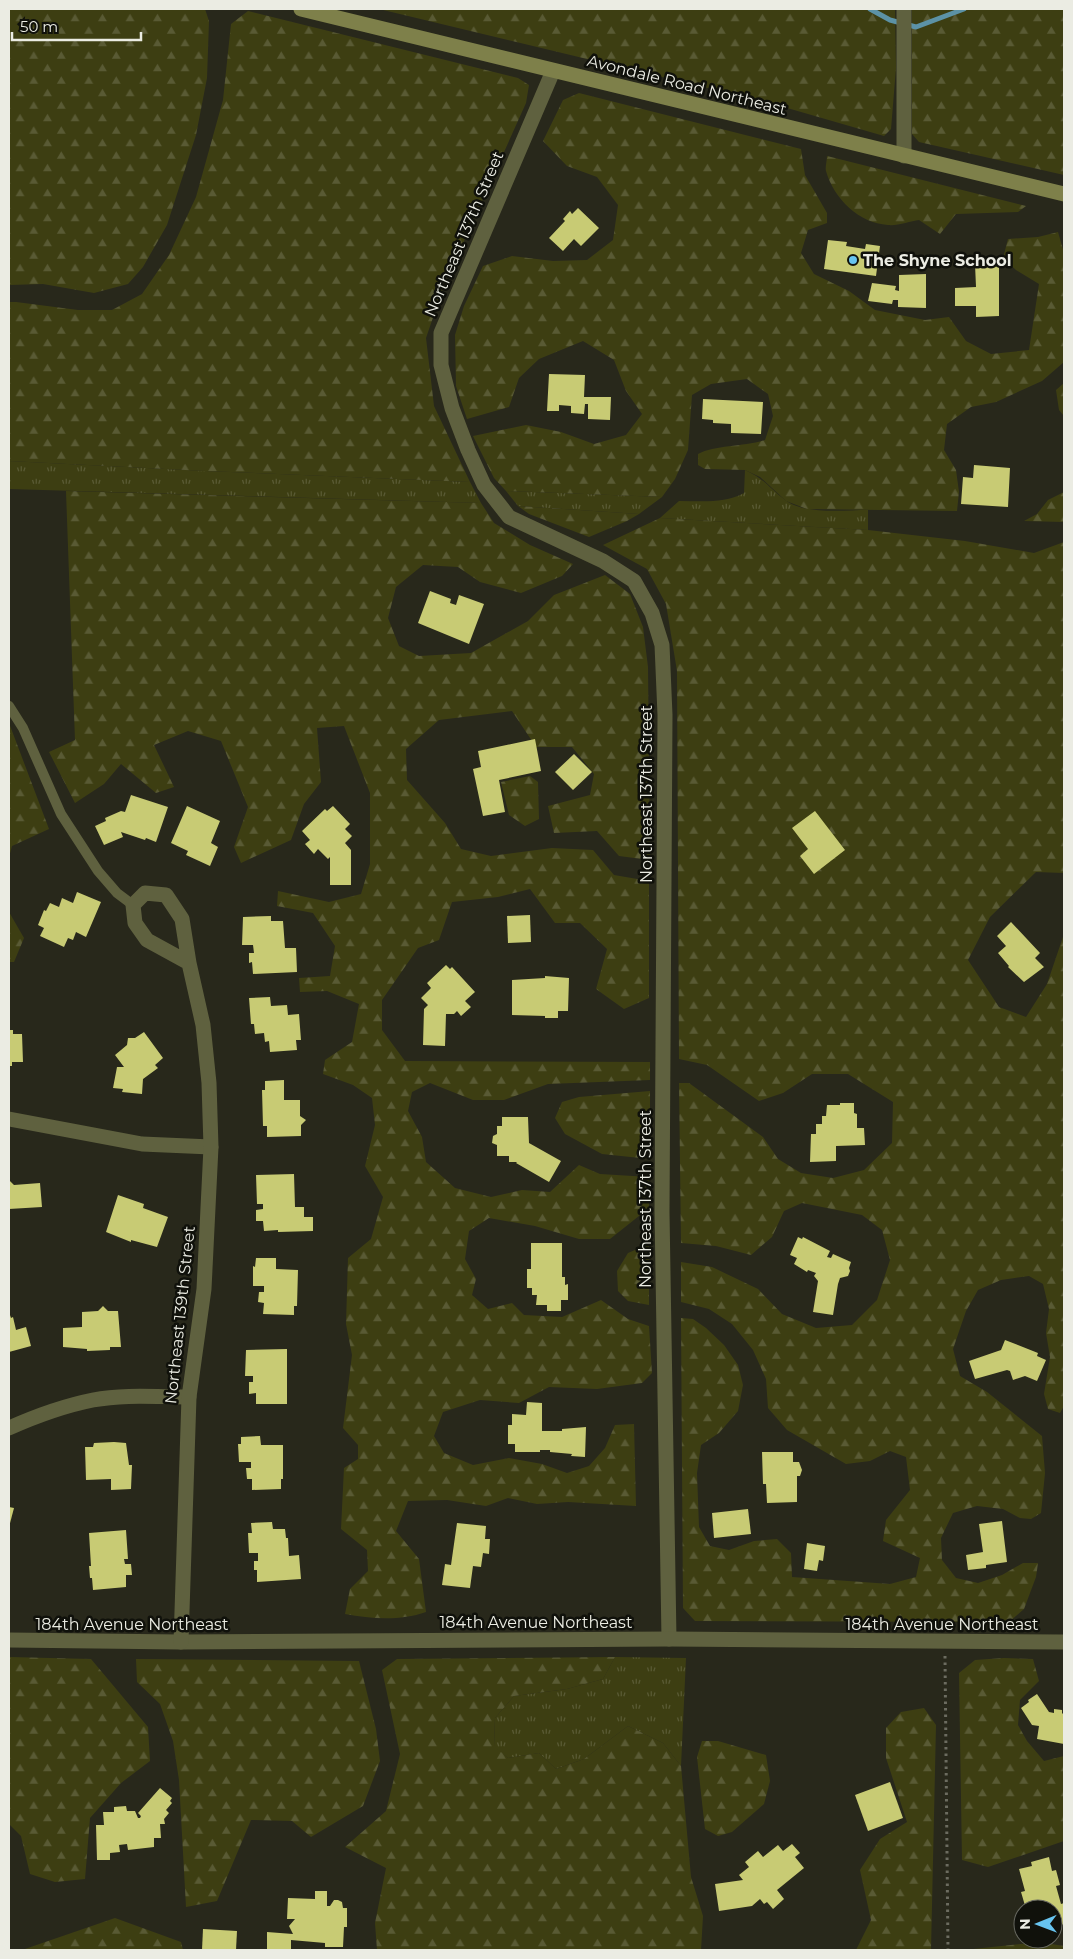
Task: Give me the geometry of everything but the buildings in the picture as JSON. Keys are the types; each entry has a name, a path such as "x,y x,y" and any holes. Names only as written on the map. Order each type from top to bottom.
{"main road":[{"name":"Avondale Road Northeast","path":"302,9 1064,194"}],"street":[{"path":"904,13 904,156"},
{"name":"Northeast 137th Street","path":"553,70 441,333 441,365 452,408 468,450 484,485 509,517 603,561 634,581 652,613 662,645 665,715 662,1212 669,1639"},
{"name":"Northeast 139th Street","path":"133,905 145,893 166,896 182,919 189,963 203,1025 209,1083 211,1147 204,1290 189,1397 181,1642"},
{"path":"133,905 135,923 147,940 189,963"},
{"path":"9,1119 142,1144 211,1147"},
{"path":"9,1428 49,1411 94,1400 136,1396 189,1397"},
{"name":"184th Avenue Northeast","path":"9,1640 181,1642 669,1639 1064,1642"}],"lane":[{"path":"9,706 23,728 61,814 98,871 116,893 133,905"}],"path":[{"path":"945,1642 948,1950"}],"green space":[{"path":"9,9 205,9 209,21 207,78 196,135 167,225 143,267 128,284 94,293 43,284 9,285"},
{"path":"379,9 895,9 896,68 891,129 884,136 770,103"},
{"path":"912,9 1064,9 1064,175 919,142 912,134"},
{"path":"248,11 518,78 529,85 526,103 443,288 426,338 434,406 470,482 9,461 9,302 78,310 112,310 142,294 169,255 196,197 223,100 231,24"},
{"path":"579,93 801,149 805,175 827,213 827,223 808,230 801,253 814,274 849,291 875,310 925,320 949,317 966,341 991,354 1029,350 1039,284 1016,270 1003,258 1008,239 1038,237 1058,232 1064,253 1064,362 1042,381 996,402 971,407 947,424 944,450 956,470 959,492 957,511 807,509 786,501 760,477 745,470 705,469 698,465 698,454 705,451 765,440 773,416 768,394 747,379 711,384 692,395 688,450 675,479 662,497 506,491 494,478 473,436 526,425 561,432 594,444 626,435 642,414 626,391 614,360 583,341 539,359 519,378 509,407 467,419 456,386 455,335 464,306 483,266 512,256 553,261 587,260 613,240 618,205 597,177 567,166 543,141 563,100"},
{"path":"827,156 1026,206 1018,212 956,214 940,234 919,220 892,225 877,223 867,220 841,200 826,171"},
{"path":"1064,383 1064,416 1059,410 1056,390"},
{"path":"9,461 470,482 481,503 9,489"},
{"path":"745,470 793,505 825,511 868,510 868,530 660,518 679,501 729,499 744,493"},
{"path":"66,491 481,503 494,523 530,545 573,564 562,576 521,593 480,582 458,567 423,565 396,587 388,618 399,646 419,656 471,653 528,621 554,595 605,575 630,594 643,627 648,667 650,860 619,856 597,831 554,833 548,806 590,795 594,774 572,747 536,747 512,711 439,720 406,749 407,780 445,823 461,849 491,856 552,848 593,850 614,875 649,881 649,998 624,1009 596,989 607,949 580,923 555,923 530,889 498,897 452,902 439,940 418,948 382,1000 382,1030 405,1061 650,1062 650,1080 548,1084 504,1100 473,1100 430,1083 412,1092 408,1111 422,1137 426,1162 455,1188 491,1197 522,1190 550,1192 579,1165 600,1174 649,1177 649,1208 610,1239 579,1239 535,1226 489,1218 469,1231 465,1259 476,1279 472,1295 488,1309 512,1303 524,1315 562,1317 601,1300 628,1319 649,1326 652,1373 642,1383 597,1389 549,1387 519,1403 480,1400 443,1412 434,1436 444,1453 473,1465 509,1458 542,1464 567,1473 589,1466 605,1448 615,1425 634,1424 636,1506 568,1502 537,1504 508,1498 486,1506 447,1500 408,1501 396,1531 419,1559 426,1612 396,1618 345,1614 350,1589 368,1571 367,1550 341,1529 344,1468 358,1459 358,1445 343,1428 352,1355 346,1324 348,1258 371,1239 383,1197 365,1166 375,1125 372,1098 353,1085 323,1074 325,1060 352,1042 359,1004 327,991 300,992 299,978 330,976 335,946 313,913 277,906 278,891 329,902 361,894 370,864 370,793 344,726 317,728 321,782 304,804 291,840 241,863 234,847 248,807 221,741 188,731 154,745 174,787 156,793 121,764 104,784 75,803 49,752 75,740"},
{"path":"506,491 662,497 639,514 518,506"},
{"path":"1064,492 1064,522 1024,521 1037,514 1048,500"},
{"path":"518,506 639,514 589,537 529,514"},
{"path":"660,518 868,530 965,541 1034,553 1064,542 1064,873 1036,872 990,917 968,960 999,1007 1026,1017 1047,984 1064,934 1064,1406 1060,1413 1048,1409 1044,1394 1050,1357 1046,1333 1049,1309 1043,1284 1029,1276 1001,1280 978,1290 966,1311 953,1349 960,1376 987,1392 1042,1436 1045,1473 1041,1513 1031,1519 1020,1518 1003,1509 977,1506 953,1513 941,1538 942,1560 956,1578 978,1583 1002,1575 1023,1563 1038,1563 1036,1577 1024,1609 1009,1622 695,1621 683,1608 681,1318 693,1319 724,1345 738,1365 743,1385 738,1411 719,1433 701,1445 697,1473 699,1527 710,1546 729,1550 754,1541 777,1539 791,1553 792,1577 890,1584 916,1577 920,1558 883,1541 886,1520 910,1490 906,1457 890,1451 870,1461 846,1464 787,1430 768,1408 766,1379 753,1350 732,1324 709,1309 681,1302 681,1262 712,1267 758,1289 782,1314 816,1328 852,1325 877,1300 890,1260 882,1230 862,1215 802,1203 784,1211 772,1237 751,1255 716,1246 681,1243 679,1083 689,1083 763,1137 778,1159 801,1173 833,1178 864,1170 892,1143 893,1102 848,1074 812,1074 783,1093 759,1101 707,1065 679,1059 677,671 666,604 647,569 603,545"},
{"path":"9,723 49,829 12,846 9,857"},
{"path":"530,776 538,782 539,819 525,826 509,815 501,782"},
{"path":"9,912 24,938 14,962 9,962"},
{"path":"650,1091 650,1159 602,1154 565,1134 555,1118 562,1102 579,1097"},
{"path":"649,1244 649,1305 628,1301 618,1291 617,1271 628,1253"},
{"path":"9,1657 91,1659 148,1727 150,1761 121,1783 90,1818 85,1879 55,1882 30,1874 21,1836 9,1824"},
{"path":"615,1657 686,1658 681,1766 663,1743 628,1726 584,1759 556,1769 539,1753 508,1758 494,1747 495,1718 514,1696 567,1689 603,1679"},
{"path":"615,1657 603,1679 567,1689 514,1696 495,1718 494,1746 508,1758 539,1753 556,1769 584,1759 628,1726 663,1743 681,1766 691,1877 703,1916 701,1950 377,1950 375,1923 386,1868 345,1847 386,1811 400,1754 382,1670 397,1659"},
{"path":"136,1659 359,1661 376,1729 380,1761 363,1806 311,1837 292,1821 251,1820 217,1901 186,1907 179,1780 173,1741 160,1704 137,1682"},
{"path":"1033,1659 1039,1681 1020,1700 1018,1725 1027,1741 1044,1761 1064,1756 1064,1841 988,1867 962,1860 959,1673 975,1660"},
{"path":"924,1708 936,1725 931,1950 856,1950 871,1920 860,1870 880,1839 907,1822 886,1758 886,1728 901,1712"},
{"path":"702,1741 718,1741 766,1755 770,1781 764,1804 732,1832 718,1836 705,1829 697,1757"},
{"path":"115,1918 181,1942 183,1950 22,1950"},
{"path":"1013,1945 1013,1949 1063,1949 1064,1946 1064,1950 964,1950"}],"waterway":[{"path":"870,9 890,20 916,27 964,9"}],"place":[{"name":"The Shyne School","path":"853,260"}]}
